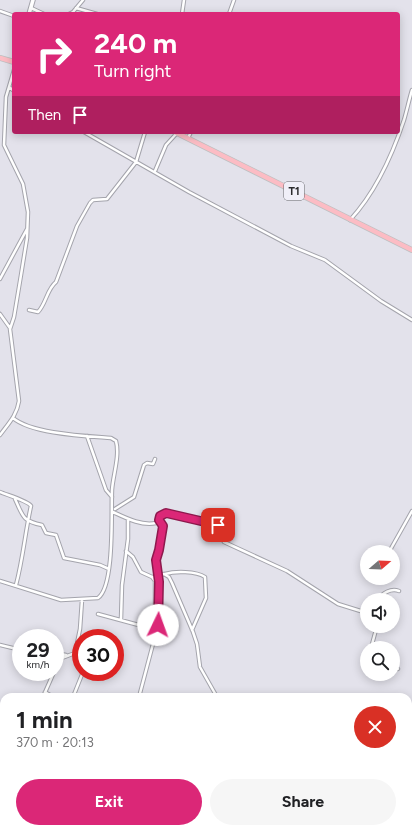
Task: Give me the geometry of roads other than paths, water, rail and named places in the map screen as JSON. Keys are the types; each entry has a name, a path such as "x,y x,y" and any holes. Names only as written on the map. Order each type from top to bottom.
{"highway":[{"path":"0,58 12,61"},
{"name":"T1","path":"178,134 412,250"}],"street":[{"path":"71,12 83,0"},
{"path":"182,12 184,0"},
{"path":"230,12 234,0"},
{"path":"30,12 32,1"},
{"path":"31,8 40,12"},
{"path":"76,8 90,12"},
{"path":"0,11 12,15"},
{"path":"0,435 13,418 18,408 19,401 10,329 18,298 27,228 27,202 23,184 4,144 5,104 12,77"},
{"path":"400,129 412,90"},
{"path":"87,134 136,162 155,171 189,192 291,246 325,260 381,301 412,320"},
{"path":"29,310 38,312 42,308 51,288 56,282 77,226 91,201 107,199 136,162 144,134"},
{"path":"155,171 166,145 175,134"},
{"path":"188,138 190,134"},
{"path":"350,220 370,197 379,181 398,134"},
{"path":"0,146 4,144"},
{"path":"0,279 27,228"},
{"path":"0,314 10,329"},
{"path":"0,581 61,600 82,600 100,597 109,569 116,441 111,438 38,430 13,418"},
{"path":"86,436 106,490 112,497"},
{"path":"115,509 134,497 144,465 146,463 153,464 155,459"},
{"path":"0,492 15,499 27,502 31,505 27,521 25,548 16,585"},
{"path":"15,499 22,515 27,521 42,525 46,533 56,535 64,558 100,565 109,569"},
{"path":"112,506 121,516"},
{"path":"393,545 412,511"},
{"path":"113,512 128,519 146,524 156,523 161,514 166,513 218,525 222,530 222,538 224,542 287,571 338,604 360,611"},
{"path":"121,619 122,585 129,526 128,519"},
{"path":"140,693 158,623 159,590 156,560 163,526 159,520"},
{"path":"126,551 133,557 141,572 152,577 155,581 155,612 158,623"},
{"path":"152,577 164,574 184,573 201,575 205,577 206,598 192,630"},
{"path":"164,574 169,577 172,583 197,644 200,667 215,693"},
{"path":"385,593 395,590 399,591"},
{"path":"80,629 82,600"},
{"path":"98,614 157,630"},
{"path":"0,645 12,648"},
{"path":"64,657 72,654"},
{"path":"45,692 50,681"},
{"path":"75,693 79,681"}]}
